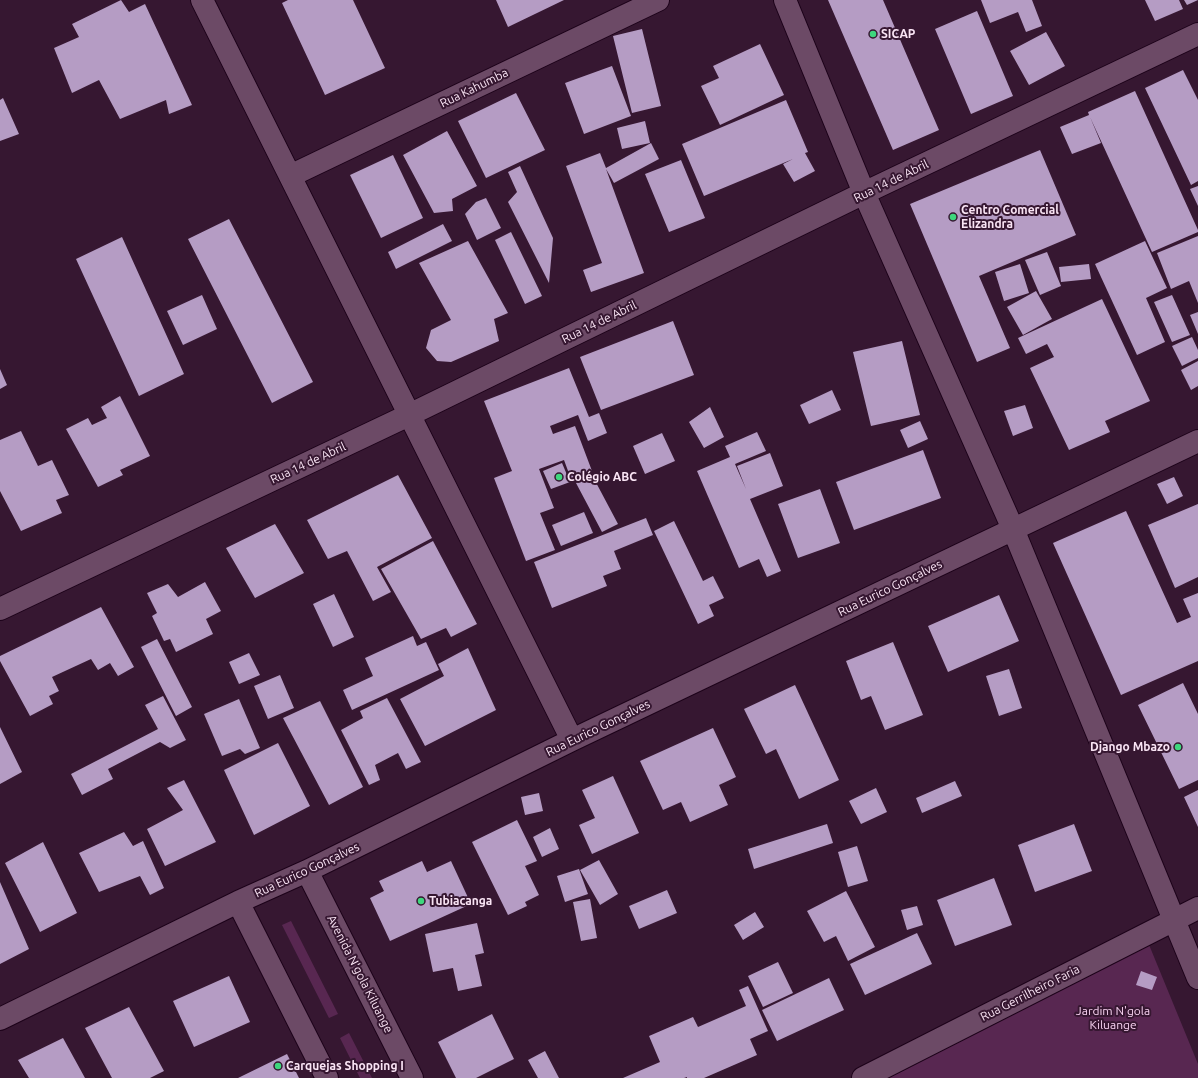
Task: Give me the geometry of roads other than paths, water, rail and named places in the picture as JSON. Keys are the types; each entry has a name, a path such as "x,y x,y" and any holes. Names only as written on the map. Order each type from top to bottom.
{"street":[{"path":"202,0 572,740"},
{"name":"Rua Kahumba","path":"290,176 658,0"},
{"path":"785,0 864,193 1013,529 1198,978"},
{"name":"Rua 14 de Abril","path":"0,608 409,415 864,193 1198,34"},
{"name":"Rua Eurico Gonçalves","path":"0,1019 238,902 307,871 572,740 1198,441"},
{"name":"Avenida N'gola Kiluange","path":"307,871 412,1078"},
{"path":"238,902 327,1078"},
{"name":"Rua Gerrilheiro Faria","path":"863,1078 1198,908"}],"place":[{"name":"SICAP","path":"873,34"},
{"name":"Centro Comercial Elizandra","path":"953,217"},
{"name":"Colégio ABC","path":"559,477"},
{"name":"Django Mbazo","path":"1178,747"},
{"name":"Tubiacanga","path":"421,901"},
{"name":"Carquejas Shopping I","path":"278,1066"}],"park label":[{"name":"Jardim N'gola Kiluange","path":"1113,1018"}]}
